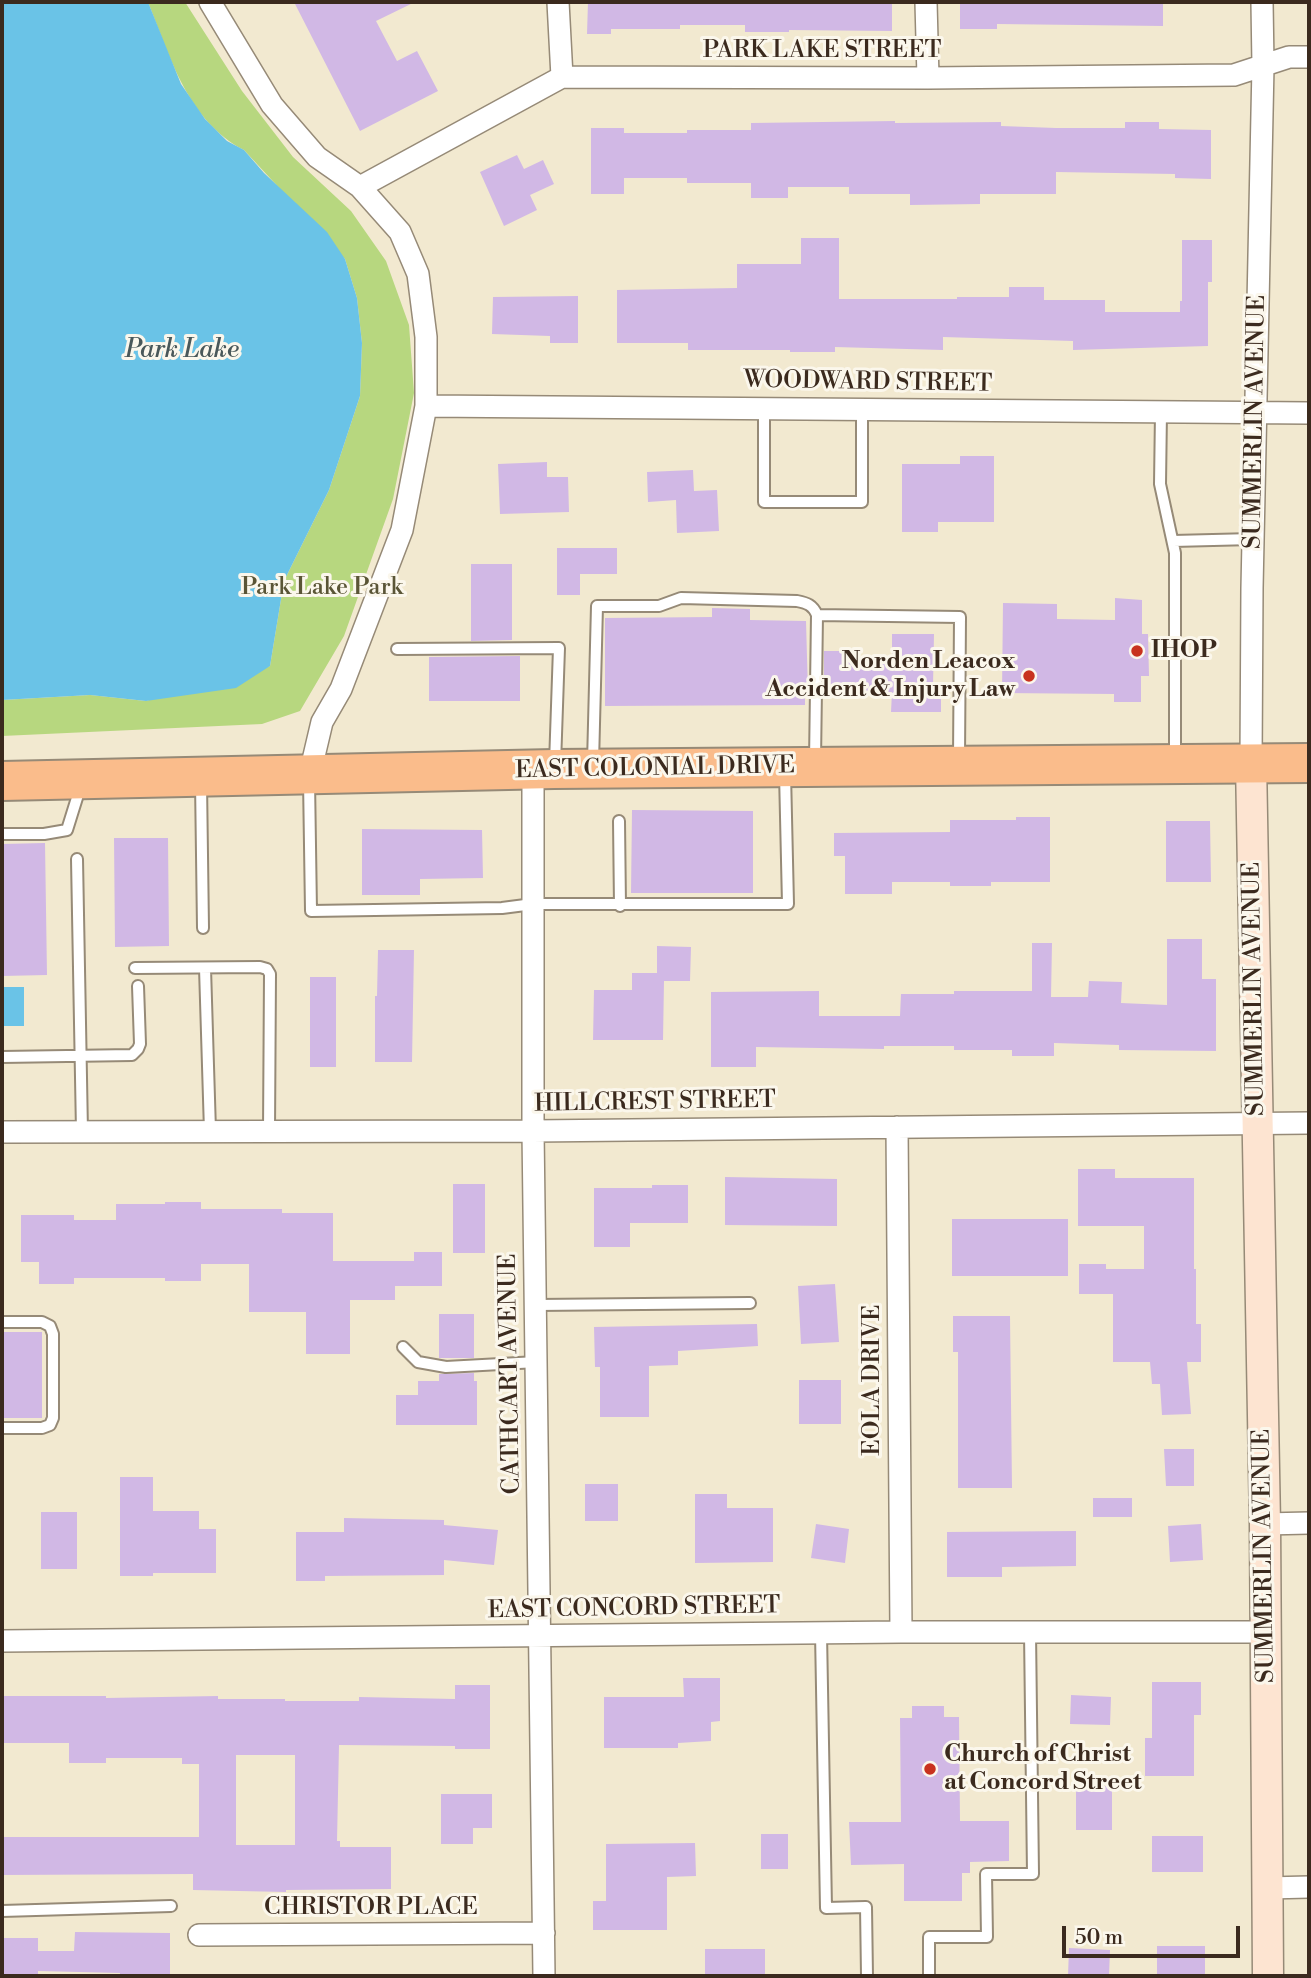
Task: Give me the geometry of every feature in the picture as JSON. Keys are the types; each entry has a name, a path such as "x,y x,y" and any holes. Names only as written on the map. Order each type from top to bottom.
{"highway":[{"name":"EAST COLONIAL DRIVE","path":"2,781 593,769 1309,763"}],"street":[{"path":"210,2 272,104 317,157 360,187 400,232 418,274 426,337 426,405 402,530 341,690 322,722 310,774"},
{"path":"558,2 562,77"},
{"path":"926,2 928,78"},
{"name":"SUMMERLIN AVENUE","path":"1262,2 1251,762 1265,1524 1268,1976"},
{"name":"PARK LAKE STREET","path":"360,187 562,77 1234,75 1289,57 1309,57"},
{"name":"WOODWARD STREET","path":"426,405 1309,413"},
{"name":"CATHCART AVENUE","path":"544,770 533,904 533,1131 544,1976"},
{"name":"HILLCREST STREET","path":"2,1132 533,1131 1309,1123"},
{"name":"EOLA DRIVE","path":"897,1127 901,1632"},
{"path":"1265,1524 1309,1523"},
{"name":"EAST CONCORD STREET","path":"2,1641 901,1632 1266,1632"},
{"path":"1267,1888 1309,1887"},
{"name":"CHRISTOR PLACE","path":"199,1935 544,1933"}],"lane":[{"path":"764,408 764,502 862,502 862,409"},
{"path":"1161,412 1160,484 1175,566 1175,763"},
{"path":"1172,541 1253,539"},
{"path":"310,774 311,911 502,908 533,904 788,904 817,615 808,604 797,601 681,598 659,606 597,606 593,769"},
{"path":"817,615 960,617 959,765"},
{"path":"397,649 559,648 544,770"},
{"path":"201,776 203,928"},
{"path":"2,834 44,834 67,830 83,779"},
{"path":"619,821 620,906"},
{"path":"77,859 82,1132"},
{"path":"135,968 267,969 270,974 269,1131"},
{"path":"205,968 209,1131"},
{"path":"2,1057 132,1055 138,1049 138,986"},
{"path":"536,1304 750,1303"},
{"path":"2,1322 42,1322 50,1325 52,1418 50,1424 42,1428 2,1428"},
{"path":"403,1347 418,1362 446,1367 537,1362"},
{"path":"929,1976 929,1937 987,1937 986,1874 1033,1874 1030,1632"},
{"path":"821,1633 826,1908 866,1907 867,1976"},
{"path":"2,1911 171,1906"}],"green space":[{"name":"Park Lake Park","path":"148,2 185,2 242,91 293,157 351,211 386,261 409,325 414,393 393,499 344,636 300,711 262,724 2,736 2,700 90,695 146,701 270,666 284,581 329,490 360,396 362,343 357,298 345,259 244,150 225,138 208,122 183,86"}],"water":[{"name":"Park Lake","path":"2,2 148,2 181,84 205,119 227,141 244,150 264,173 327,232 345,259 357,298 362,343 360,396 329,490 284,581 270,666 236,688 146,701 90,695 2,700"},
{"path":"2,987 24,987 24,1026 2,1026"}],"building":[{"path":"294,2 415,2 376,21 397,61 417,51 438,91 360,131"},
{"path":"588,2 892,2 892,31 745,32 745,25 680,25 680,29 611,29 611,34 587,34"},
{"path":"960,2 1163,2 1163,26 997,24 997,29 960,29"},
{"path":"1001,122 1001,126 1056,128 1125,128 1125,122 1159,122 1159,129 1211,130 1211,179 1175,178 1175,174 1056,172 1056,194 980,194 980,204 910,205 910,194 849,194 849,187 788,187 788,198 751,198 751,183 687,183 687,178 624,178 624,194 591,194 591,128 624,128 624,133 687,133 687,130 751,130 751,123"},
{"path":"517,155 524,169 543,160 554,184 530,195 537,210 504,226 480,172"},
{"path":"801,238 839,238 839,299 1009,297 1009,287 1044,287 1044,300 1105,300 1105,312 1180,312 1182,240 1212,240 1212,282 1208,282 1208,346 1073,350 1073,341 943,337 943,350 835,347 835,352 790,352 688,350 688,343 617,343 617,290 737,288 737,264 801,264"},
{"path":"578,296 578,343 550,343 550,336 492,334 493,297"},
{"path":"960,456 994,456 994,522 938,522 938,532 902,532 902,464 960,464"},
{"path":"547,462 547,477 568,477 569,512 500,514 498,464"},
{"path":"693,470 694,491 717,490 719,531 677,533 676,500 648,502 647,472"},
{"path":"557,548 617,548 617,574 580,574 580,595 557,595"},
{"path":"471,564 512,564 512,640 471,641"},
{"path":"1115,598 1142,600 1142,634 1148,634 1149,676 1141,676 1141,702 1114,702 1114,694 1002,693 1003,603 1057,604 1057,619 1115,620"},
{"path":"712,608 750,609 750,620 806,621 808,693 805,693 805,705 605,706 605,618 712,617"},
{"path":"892,634 934,634 933,686 941,686 941,712 891,712 892,692 824,693 824,651 848,651 848,658 892,657"},
{"path":"520,656 520,701 429,701 429,657"},
{"path":"632,810 753,811 753,893 631,893"},
{"path":"1016,817 1050,817 1050,882 991,882 991,886 950,886 950,882 892,882 892,894 845,894 845,856 834,856 834,833 950,832 950,820 1016,820"},
{"path":"1166,821 1210,821 1211,882 1166,882"},
{"path":"362,829 482,830 483,878 420,879 420,895 362,895"},
{"path":"114,838 168,838 169,946 115,947"},
{"path":"45,843 47,975 2,976 2,844"},
{"path":"1167,939 1202,939 1202,979 1216,979 1216,1051 1119,1050 1119,1045 1054,1043 1054,1056 1012,1056 1012,1050 954,1050 954,1046 884,1046 884,1049 756,1047 756,1067 711,1067 711,992 819,991 819,1016 900,1016 901,994 1032,991 1032,943 1052,943 1051,997 1088,997 1089,981 1122,982 1121,1003 1167,1005"},
{"path":"657,946 691,947 690,981 664,981 663,1040 593,1040 594,990 632,990 632,973 657,973"},
{"path":"378,950 414,950 412,1062 375,1062"},
{"path":"310,977 336,977 336,1067 310,1067"},
{"path":"1078,1169 1115,1169 1115,1178 1194,1178 1196,1324 1201,1324 1201,1362 1187,1362 1191,1414 1162,1415 1160,1384 1152,1384 1150,1362 1113,1362 1113,1294 1079,1294 1079,1264 1106,1264 1106,1269 1144,1269 1144,1226 1078,1226"},
{"path":"725,1177 837,1179 837,1226 725,1225"},
{"path":"453,1184 485,1184 485,1253 453,1253"},
{"path":"652,1185 688,1185 688,1223 630,1223 630,1247 594,1247 594,1188 652,1188"},
{"path":"201,1202 201,1209 282,1209 282,1213 333,1213 333,1261 414,1261 414,1252 442,1252 442,1286 395,1286 395,1300 350,1300 350,1354 306,1354 306,1312 249,1312 249,1264 201,1264 201,1281 165,1281 165,1278 74,1278 74,1284 39,1284 39,1262 21,1262 21,1215 74,1215 74,1220 116,1220 116,1204"},
{"path":"952,1219 1068,1219 1068,1276 952,1276"},
{"path":"835,1284 839,1342 801,1344 798,1286"},
{"path":"439,1314 474,1314 474,1358 439,1358"},
{"path":"953,1316 1010,1316 1012,1488 958,1488 958,1352 953,1352"},
{"path":"757,1324 758,1346 678,1351 678,1365 649,1366 649,1417 600,1417 600,1367 595,1367 594,1327"},
{"path":"2,1332 42,1332 42,1418 2,1418"},
{"path":"474,1373 474,1381 477,1381 477,1425 396,1425 396,1395 418,1395 418,1381 439,1381 439,1374"},
{"path":"799,1380 841,1380 841,1424 799,1424"},
{"path":"1164,1449 1194,1449 1194,1486 1166,1486"},
{"path":"120,1477 153,1477 153,1511 199,1511 199,1529 216,1529 216,1573 120,1576"},
{"path":"585,1484 618,1484 618,1521 585,1521"},
{"path":"695,1494 727,1494 727,1508 773,1508 773,1562 695,1563"},
{"path":"1093,1498 1132,1498 1132,1517 1093,1517"},
{"path":"41,1512 77,1512 77,1569 41,1569"},
{"path":"344,1518 444,1520 444,1525 498,1530 494,1565 444,1560 444,1575 325,1576 325,1581 296,1581 296,1532 344,1532"},
{"path":"816,1524 849,1529 845,1563 811,1558"},
{"path":"1201,1524 1203,1560 1170,1562 1168,1526"},
{"path":"1076,1531 1076,1566 1002,1567 1002,1577 947,1577 947,1532"},
{"path":"683,1678 720,1678 720,1721 711,1722 711,1741 678,1743 678,1748 604,1748 604,1697 684,1697"},
{"path":"1152,1682 1201,1682 1201,1715 1194,1715 1194,1776 1145,1776 1145,1738 1152,1738"},
{"path":"455,1685 490,1685 490,1749 339,1745 337,1841 340,1841 340,1847 391,1847 391,1889 286,1892 193,1890 193,1874 2,1875 2,1837 199,1837 199,1764 182,1764 182,1758 106,1758 106,1763 69,1763 69,1743 2,1743 2,1696 218,1696 218,1699 285,1701 359,1701 359,1697 455,1699","holes":["236,1755 295,1755 295,1845 236,1845"]},
{"path":"1071,1695 1111,1697 1110,1725 1070,1724"},
{"name":"Church of Christ at Concord Street","path":"912,1706 944,1706 944,1717 959,1717 960,1821 1009,1821 1009,1861 970,1862 970,1873 962,1873 962,1901 904,1901 904,1864 851,1865 849,1822 901,1822 900,1718 912,1718"},
{"path":"1076,1786 1112,1786 1112,1830 1076,1830"},
{"path":"441,1794 492,1794 492,1828 473,1828 473,1844 441,1844"},
{"path":"761,1834 788,1834 788,1869 761,1869"},
{"path":"1152,1836 1203,1836 1203,1872 1152,1872"},
{"path":"695,1843 696,1876 667,1877 667,1930 593,1930 593,1901 606,1901 606,1844"},
{"path":"75,1932 170,1933 170,1976 38,1971 38,1975 2,1975 2,1938 38,1938 38,1951 74,1951"},
{"path":"1157,1946 1205,1946 1205,1976 1157,1976"},
{"path":"1069,1948 1110,1950 1109,1976 1068,1976"},
{"path":"705,1949 765,1949 765,1976 705,1976"}],"place":[{"name":"IHOP","path":"1137,651"},
{"name":"Norden Leacox Accident & Injury Law","path":"1029,676"},
{"name":"Church of Christ at Concord Street","path":"930,1769"}]}
